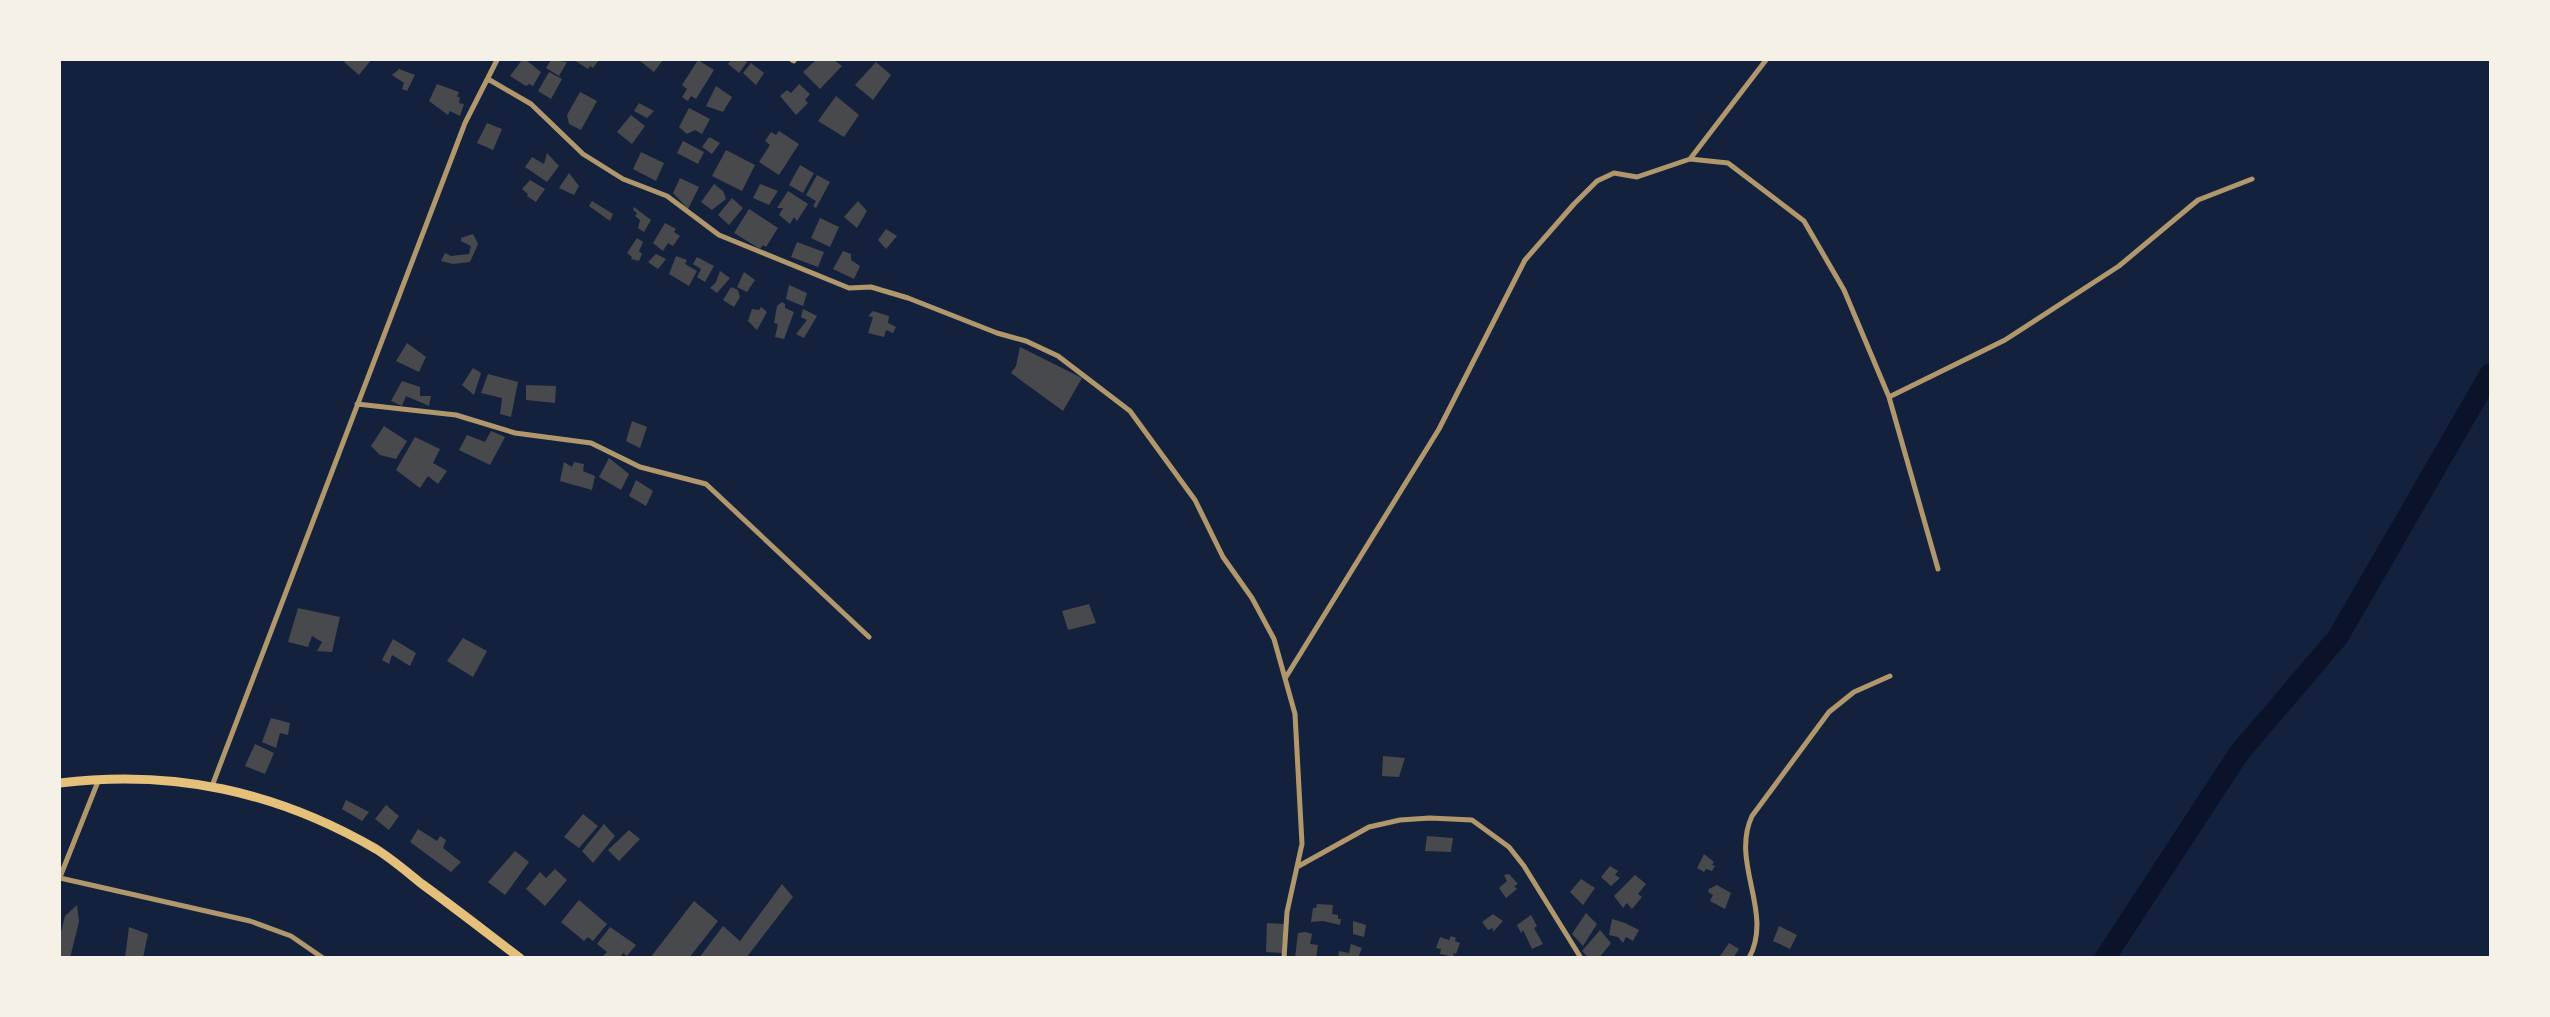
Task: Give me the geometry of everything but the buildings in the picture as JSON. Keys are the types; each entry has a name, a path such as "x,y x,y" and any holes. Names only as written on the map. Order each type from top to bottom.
{"main road":[{"path":"60,783 100,778 146,777 212,786 292,809 329,824 378,850 520,957"}],"street":[{"path":"212,786 465,123 497,60"},
{"path":"1690,159 1766,60"},
{"path":"488,79 531,104 583,154 623,179 667,196 719,235 849,288 871,287 908,298 1026,341 1058,356 1129,411 1195,500 1223,557 1252,598 1274,639 1286,677 1295,714 1302,844 1287,912 1284,957"},
{"path":"1286,677 1439,429 1525,260 1597,181 1614,173 1637,177 1690,159 1728,163 1804,221 1844,290 1889,397 1938,569"},
{"path":"1889,397 2005,340 2119,266 2198,200 2252,179"},
{"path":"357,404 456,415 515,433 591,443 639,467 706,484 869,637"},
{"path":"1749,957 1755,943 1758,921 1744,848 1746,831 1752,816 1829,712 1854,692 1890,676"},
{"path":"100,778 60,877 250,921 290,936 323,957"},
{"path":"1297,867 1369,827 1400,820 1472,820 1508,847 1524,866 1581,957"}],"waterway":[{"path":"2105,958 2239,753 2338,637 2490,374"}]}
